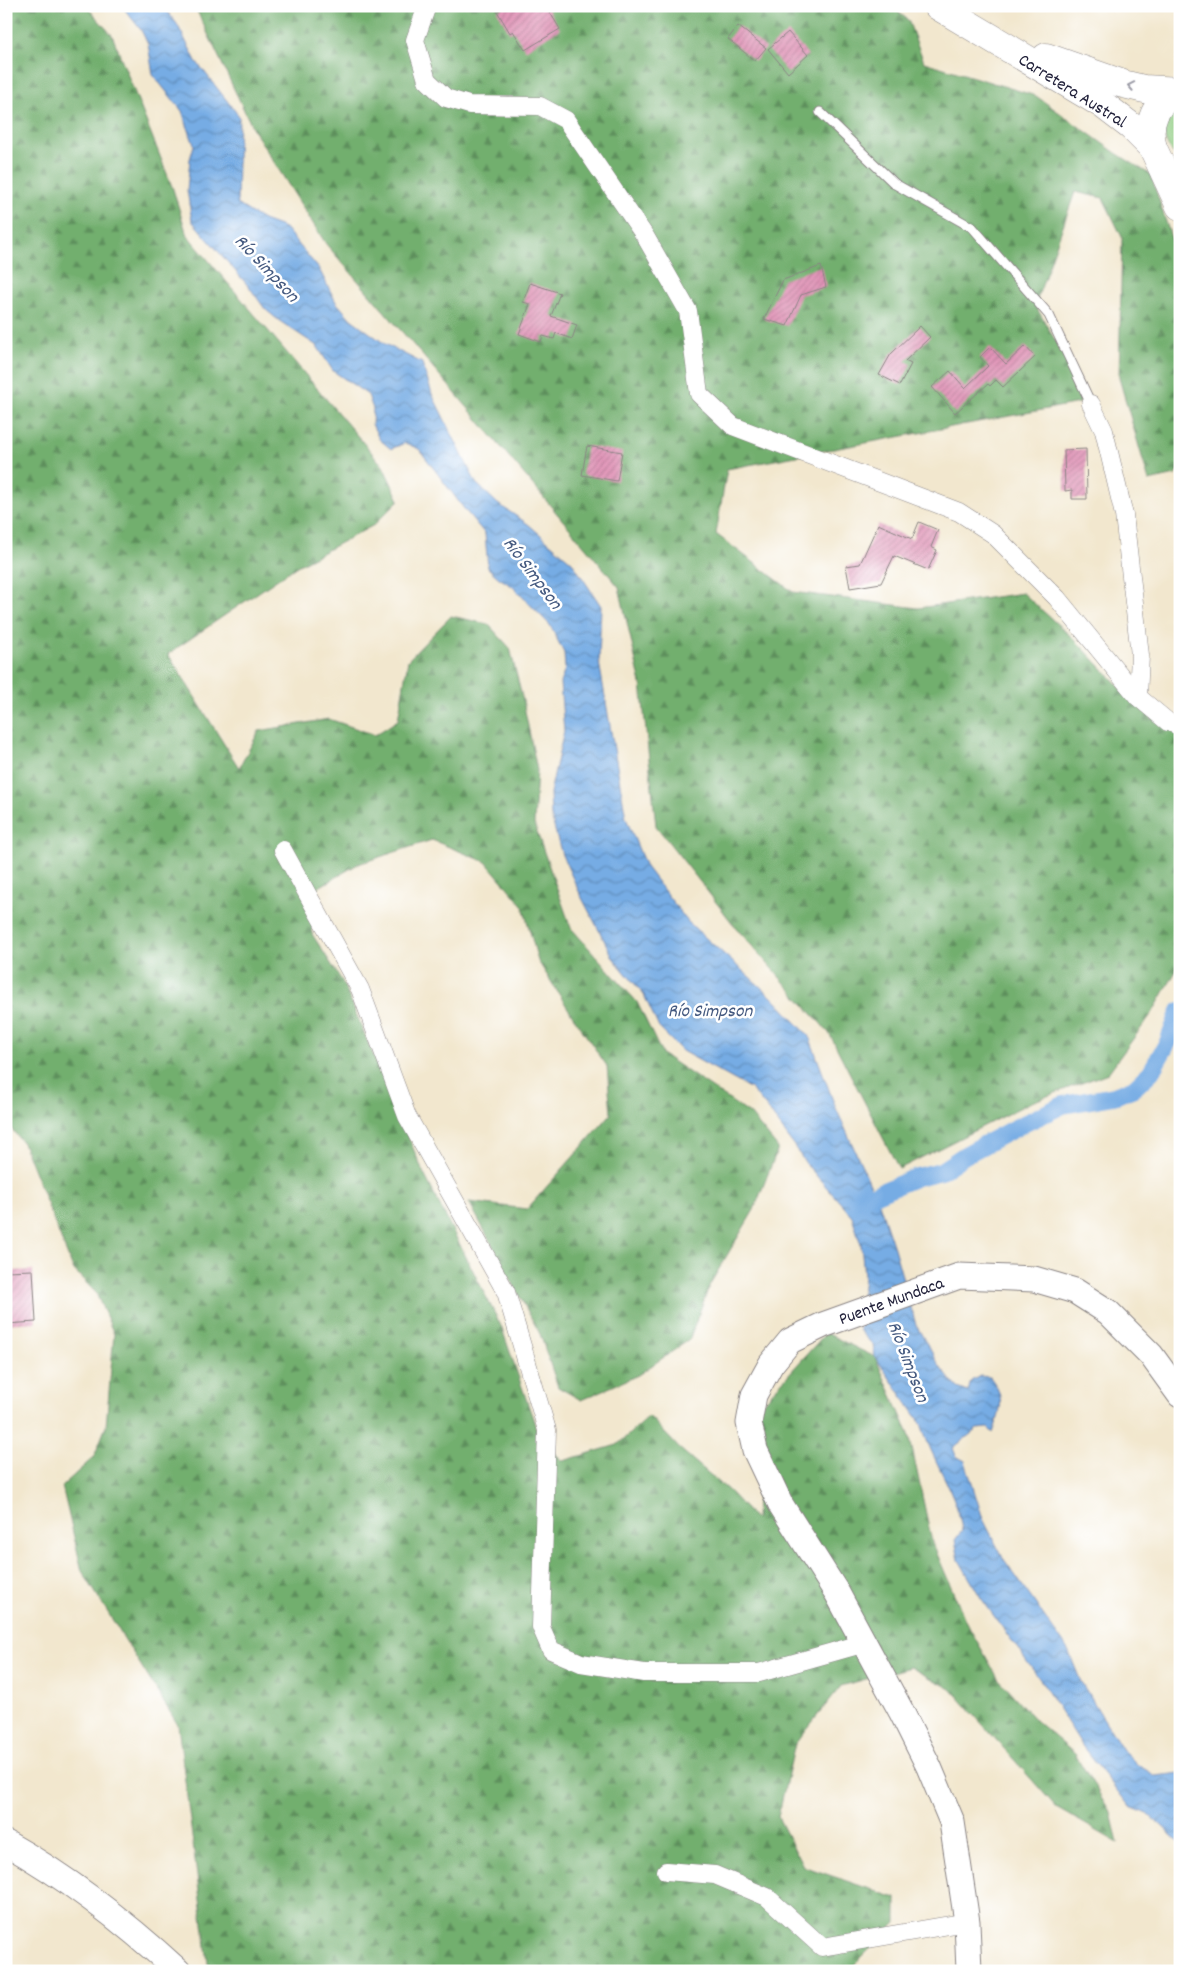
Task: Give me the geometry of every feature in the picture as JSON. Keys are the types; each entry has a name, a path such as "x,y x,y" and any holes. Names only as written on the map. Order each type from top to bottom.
{"highway":[{"name":"Carretera Austral","path":"938,6 1102,104 1132,127 1164,160 1180,206"},
{"name":"Carretera Austral","path":"986,36 1123,84 1144,89 1180,91"},
{"path":"1164,160 1150,138 1153,117 1165,100 1180,91"}],"street":[{"path":"427,6 414,40 427,80 446,98 469,105 540,106 566,120 645,236 688,311 699,394 733,426 959,512 993,534 1057,598 1138,697 1168,722 1180,726"},
{"path":"1091,404 1104,431 1124,515 1140,655 1138,697"},
{"path":"283,850 360,989 407,1116 506,1292 547,1430 541,1628 551,1650 581,1663 644,1673 759,1673 865,1643"},
{"name":"Puente Mundaca","path":"969,1971 967,1922 952,1822 929,1767 865,1643 837,1593 781,1505 755,1450 750,1423 754,1395 771,1364 790,1341 823,1325 959,1276 1034,1280 1075,1291 1108,1312 1151,1355 1180,1395"},
{"path":"6,1843 33,1858 135,1931 178,1971"},
{"path":"666,1870 715,1874 767,1897 822,1947 967,1922"}],"lane":[{"path":"820,112 895,184 973,228 1049,315 1091,404"}],"green space":[{"path":"6,6 86,6 112,35 173,189 187,235 383,466 399,500 374,525 297,566 168,654 239,768 259,731 329,719 375,735 398,720 408,660 451,616 488,624 510,648 537,770 534,824 571,928 637,1002 662,1054 750,1114 778,1148 754,1210 710,1284 689,1340 638,1375 581,1400 558,1387 540,1334 469,1202 527,1209 611,1114 607,1066 538,961 523,906 486,862 432,840 358,864 314,890 312,934 342,981 424,1174 501,1326 540,1439 563,1461 617,1445 649,1416 679,1448 729,1491 756,1520 760,1406 826,1333 875,1357 909,1434 932,1542 966,1622 998,1678 1036,1721 1075,1754 1111,1813 1118,1843 1057,1808 951,1689 910,1667 841,1686 795,1744 778,1817 803,1866 896,1898 896,1923 848,1971 209,1971 178,1725 82,1571 62,1486 94,1457 106,1426 114,1334 96,1293 73,1269 23,1143 6,1122"},
{"path":"193,6 891,6 908,20 924,62 1036,96 1116,153 1151,175 1177,256 1180,276 1180,461 1176,475 1149,481 1119,378 1122,237 1103,198 1075,192 1035,305 1090,401 727,469 716,534 793,592 918,608 1023,593 1076,641 1139,707 1180,736 1180,964 1153,1012 1108,1073 1029,1103 899,1169 829,1033 737,929 656,826 641,684 619,587 326,244 253,129"},
{"path":"1180,107 1180,158 1168,147 1164,132 1168,118"}],"water":[{"name":"Río Simpson","path":"122,6 163,6 177,24 196,61 239,116 237,204 263,220 285,228 319,269 336,302 351,319 385,344 422,363 432,394 476,483 498,504 528,524 572,562 601,606 599,662 626,818 646,867 688,922 772,997 809,1036 835,1106 880,1206 916,1325 942,1370 958,1388 968,1392 971,1381 980,1376 990,1377 998,1391 1000,1410 993,1433 988,1428 977,1429 953,1448 956,1456 965,1461 983,1519 1003,1558 1068,1650 1081,1682 1123,1750 1138,1765 1156,1776 1180,1773 1180,1843 1148,1814 1130,1807 1083,1747 1041,1681 981,1598 959,1560 955,1540 962,1531 959,1517 950,1490 925,1437 921,1423 875,1357 873,1345 859,1330 864,1275 861,1245 852,1216 807,1165 771,1113 751,1089 682,1051 659,1028 644,995 614,959 582,898 562,855 551,816 550,793 564,731 560,683 565,669 564,653 550,625 512,586 488,568 485,534 419,449 405,443 391,449 379,439 372,424 373,409 368,395 333,371 317,346 265,309 250,288 192,221 187,190 190,159 194,145 182,111 153,75 148,44 141,30"}],"building":[{"path":"505,6 546,6 560,29 525,50 513,31 510,33 497,11"},
{"path":"738,26 766,48 755,61 728,39"},
{"path":"788,32 808,55 788,73 768,49"},
{"path":"821,266 826,287 801,295 787,326 764,319 783,280"},
{"path":"530,283 560,293 551,316 577,325 572,339 556,333 554,339 543,336 541,342 519,334 530,304 523,302"},
{"path":"920,326 930,337 905,361 911,364 900,385 879,375 891,354"},
{"path":"1025,346 1035,357 1003,387 996,380 990,386 988,384 955,413 932,387 950,371 965,388 988,366 980,357 990,347 1006,364"},
{"path":"587,446 622,452 617,481 582,475"},
{"path":"1086,449 1087,499 1072,499 1072,490 1065,491 1064,450"},
{"path":"919,522 938,530 931,547 937,550 928,570 894,556 881,583 850,588 846,566 860,564 878,524 912,539"},
{"path":"33,1270 36,1322 6,1324 6,1271"}],"waterway":[{"path":"857,1202 917,1177 941,1171 965,1155 1063,1105 1114,1096 1134,1088 1151,1072 1168,1042 1180,1011"}]}
